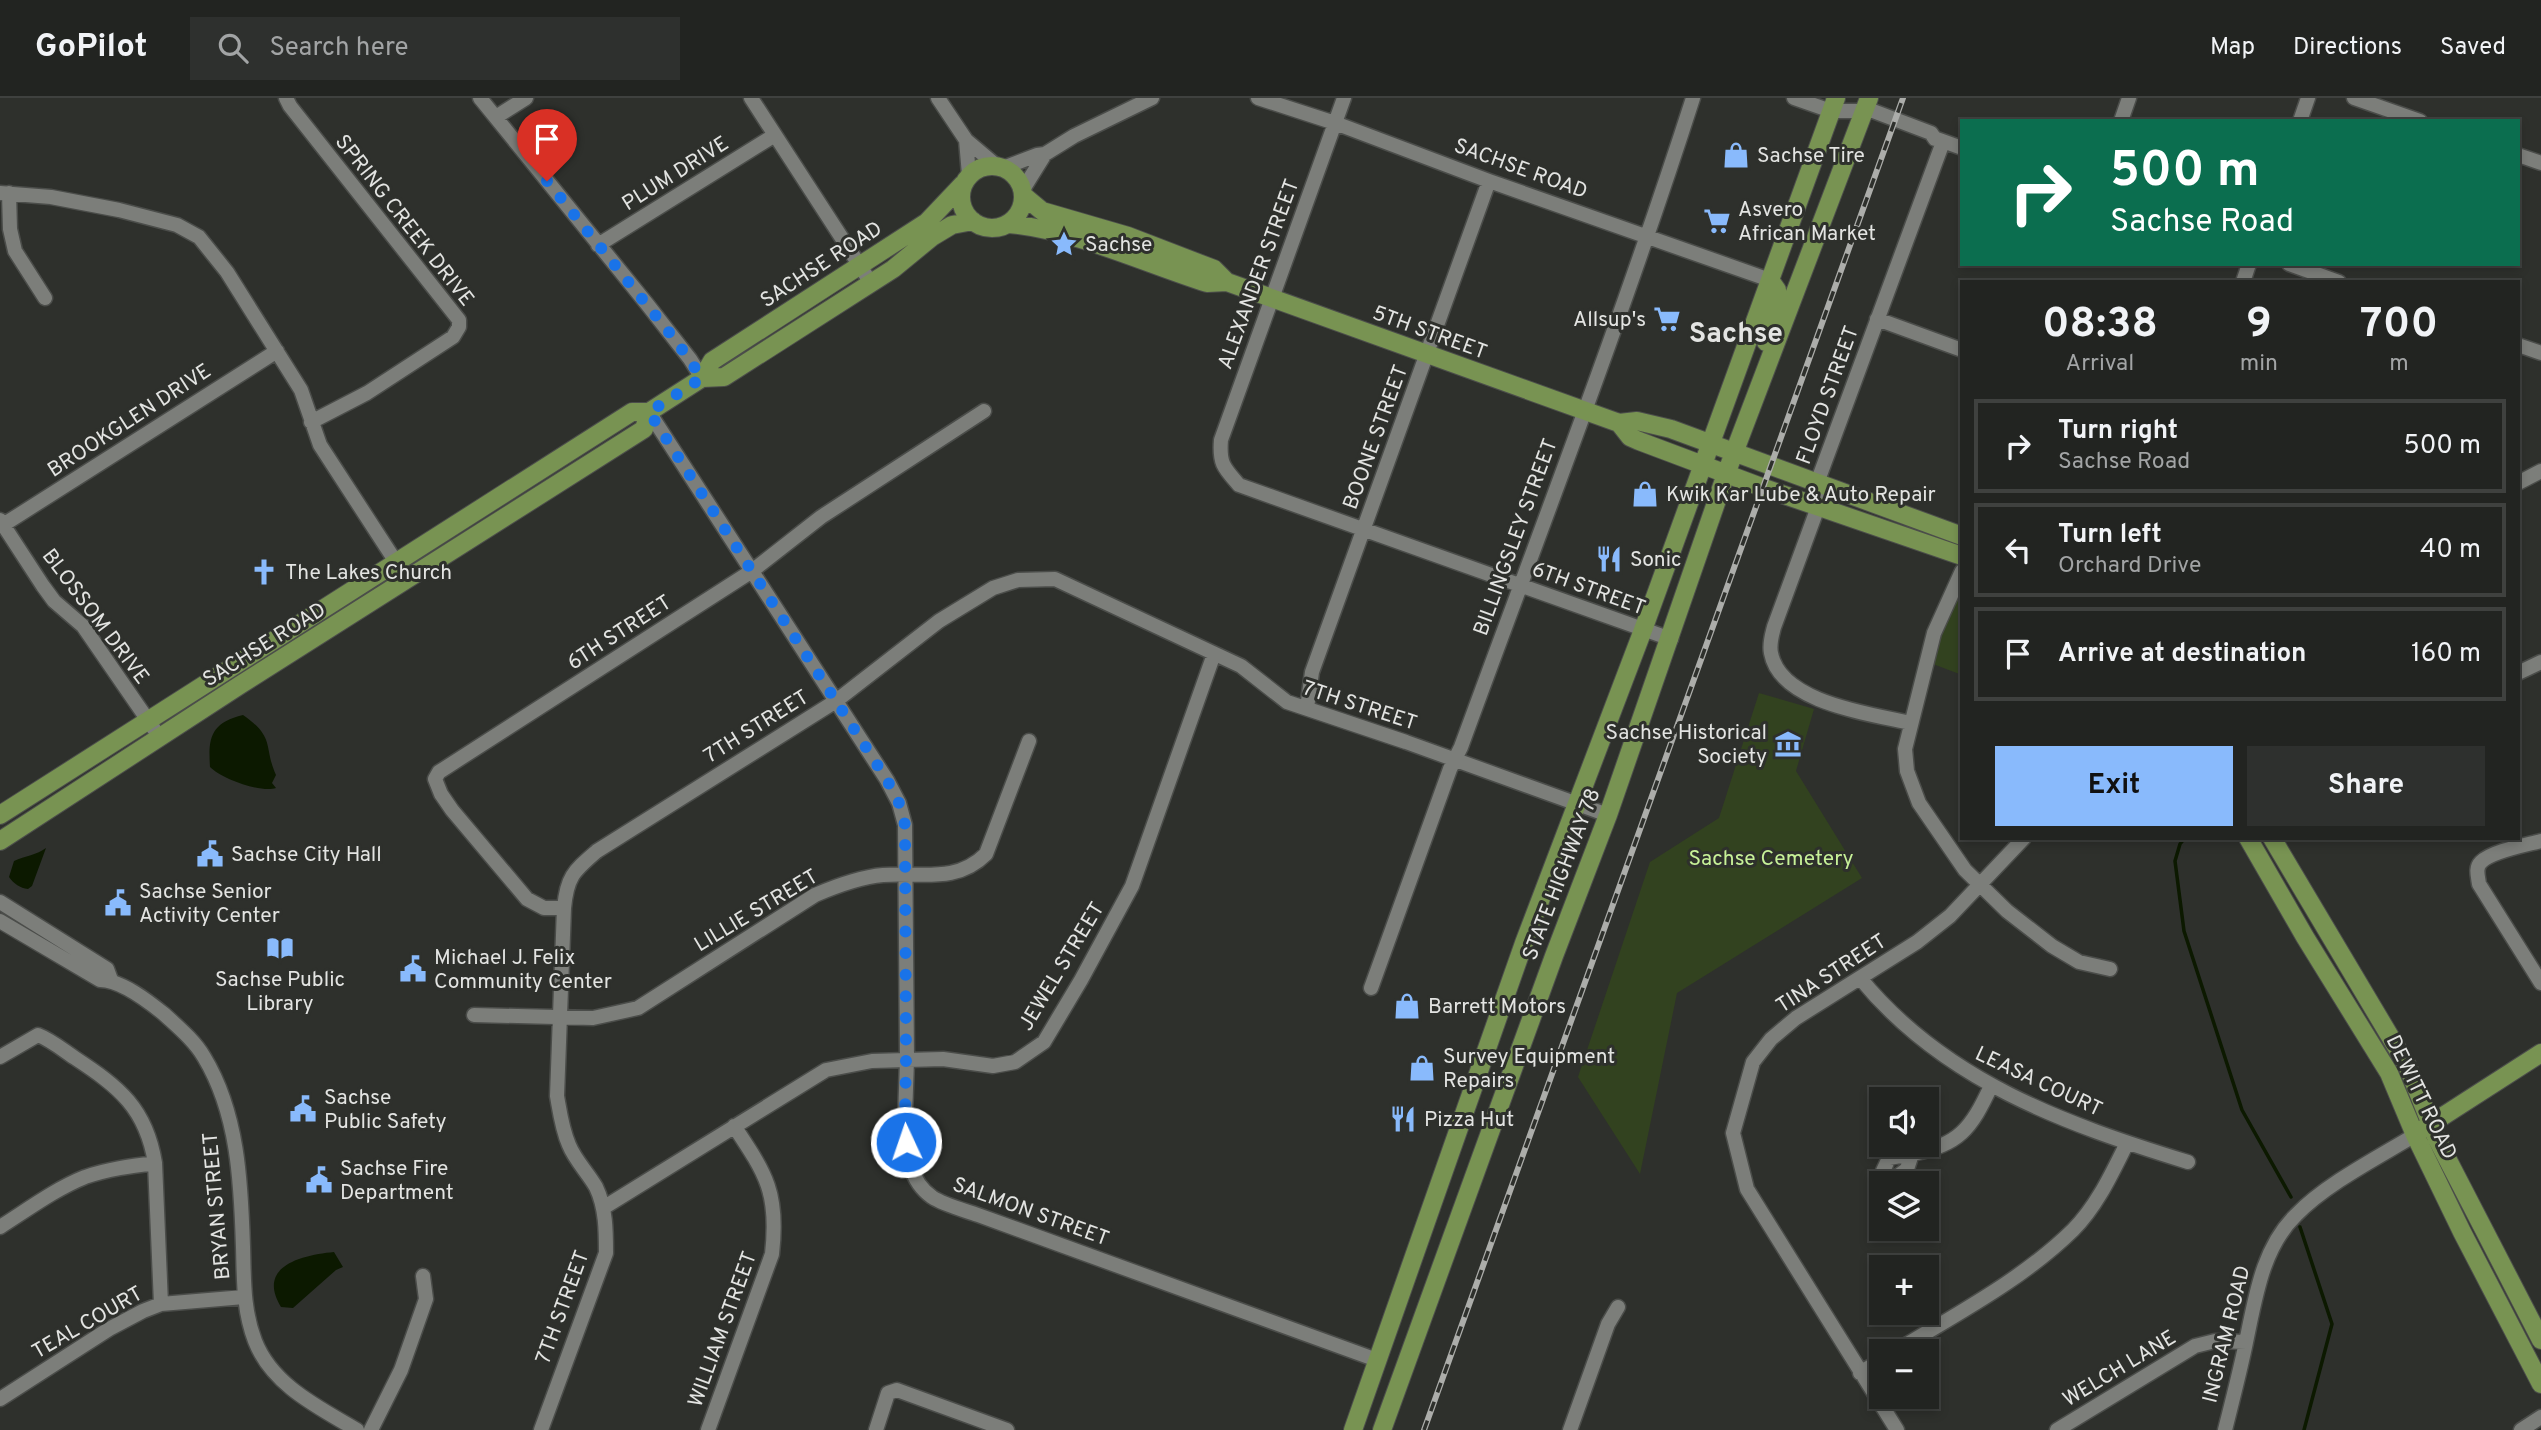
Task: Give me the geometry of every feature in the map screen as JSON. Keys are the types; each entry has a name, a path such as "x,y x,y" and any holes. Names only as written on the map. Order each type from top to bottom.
{"main road":[{"name":"STATE HIGHWAY 78","path":"1353,1430 1524,943 1643,630 1833,105"},
{"name":"STATE HIGHWAY 78","path":"1381,1430 1608,815 1726,474 1866,105"},
{"path":"988,165 1000,167 1013,177 1023,193 1017,214 1009,223 992,228 973,221 962,204 966,180 977,168 988,165"},
{"name":"SACHSE ROAD","path":"0,815 632,412 649,412 702,378 712,361 927,222 966,180"},
{"name":"5TH STREET","path":"1023,193 1042,211 1128,236 1213,268 1227,282 1426,356 1619,423 1637,421 1671,429 1960,535"},
{"name":"SACHSE ROAD","path":"702,378 724,377 871,283 952,225 973,221"},
{"name":"5TH STREET","path":"1009,223 1065,234 1207,283 1227,282"},
{"path":"1770,279 1777,290 1766,342 1771,355"},
{"name":"SACHSE ROAD","path":"0,841 643,429 649,412"},
{"name":"5TH STREET","path":"1619,423 1630,437 1818,507 1960,555"},
{"path":"1849,517 1857,497"},
{"name":"DEWITT ROAD","path":"2273,840 2407,1065 2432,1124 2541,1340"},
{"name":"DEWITT ROAD","path":"2255,841 2279,893 2378,1054 2462,1232 2541,1384"},
{"path":"2279,893 2299,882"},
{"path":"1524,943 1554,956"},
{"name":"INGRAM ROAD","path":"2415,1135 2541,1053"},
{"path":"2396,1090 2414,1080"}],"street":[{"name":"SPRING CREEK DRIVE","path":"286,98 459,320 459,327 453,337 367,393 311,422"},
{"path":"480,98 676,341 702,378"},
{"path":"496,117 526,98"},
{"path":"751,98 871,283"},
{"path":"938,98 966,140 1000,167 1045,154 1074,136 1152,98"},
{"name":"SACHSE ROAD","path":"1258,98 1770,279"},
{"name":"ALEXANDER STREET","path":"1223,467 1220,455 1221,440 1344,98"},
{"name":"BILLINGSLEY STREET","path":"1371,988 1584,411 1693,98"},
{"path":"1794,98 1833,105 1866,105 1873,111 1960,147"},
{"path":"2122,119 2129,98"},
{"path":"2301,119 2308,98"},
{"path":"2354,98 2414,119"},
{"name":"PLUM DRIVE","path":"598,245 775,135"},
{"path":"966,140 966,180"},
{"name":"FLOYD STREET","path":"1911,723 1841,707 1814,697 1789,681 1775,666 1770,646 1774,627 1818,507 1817,483 1939,140"},
{"path":"1023,193 1045,154"},
{"path":"2520,156 2541,163"},
{"name":"BOONE STREET","path":"1307,708 1312,672 1489,181"},
{"path":"45,298 15,251 5,193 51,197 119,209 177,225 200,237 227,272 300,390 320,445 407,579"},
{"path":"2295,266 2333,280"},
{"path":"1877,319 1960,349"},
{"path":"2520,346 2541,354"},
{"name":"BROOKGLEN DRIVE","path":"2,522 276,351"},
{"name":"6TH STREET","path":"564,908 544,908 527,899 452,810 435,779 439,772 752,571 821,517 984,411"},
{"name":"SALMON STREET","path":"649,412 899,803 905,825 906,876 905,1117 907,1156 917,1181 932,1197 1377,1360"},
{"name":"6TH STREET","path":"1223,467 1239,485 1671,639"},
{"path":"2520,482 2541,471"},
{"name":"BLOSSOM DRIVE","path":"2,522 51,597 83,626 159,738"},
{"path":"1960,575 1934,633 1905,749 1907,771 1919,803 1965,870 2007,911 2052,946 2079,962 2110,969"},
{"name":"7TH STREET","path":"541,1430 606,1253 603,1208 596,1189 569,1147 557,1096 564,908 568,882 573,871 597,851 836,701 939,621 993,588 1018,580 1055,579 1241,666 1287,702 1608,815"},
{"name":"JEWEL STREET","path":"603,1208 826,1070 872,1060 906,1059 943,1059 993,1066 1015,1062 1044,1042 1132,886 1214,654"},
{"path":"2520,672 2541,662"},
{"name":"LILLIE STREET","path":"474,1015 593,1018 638,1008 815,895 838,885 881,875 945,874 966,870 985,855 1029,741"},
{"name":"TINA STREET","path":"1897,1430 1747,1189 1733,1133 1753,1062 1771,1039 1796,1018 1917,942 1950,916 2022,840"},
{"path":"2541,841 2497,853 2480,862 2477,871 2479,884 2541,983"},
{"name":"BRYAN STREET","path":"0,902 107,969 111,980"},
{"name":"BRYAN STREET","path":"0,921 100,980 111,980 154,1006 183,1031 203,1055 229,1114 240,1184 244,1297 255,1342 274,1374 305,1399 356,1430"},
{"name":"LEASA COURT","path":"1860,978 1875,997 1914,1032 1960,1069 1990,1086 2127,1143 2188,1162"},
{"path":"0,1057 38,1035 105,1077 134,1106 144,1122 155,1163 161,1304"},
{"path":"1939,1146 1950,1143 1979,1110 1990,1086"},
{"name":"WILLIAM STREET","path":"708,1430 772,1254 774,1235 771,1188 760,1165 734,1126"},
{"name":"INGRAM ROAD","path":"2225,1430 2258,1285 2280,1234 2294,1216 2313,1199 2415,1135"},
{"path":"1915,1339 2028,1269 2074,1229 2110,1178 2127,1143"},
{"path":"0,1227 57,1191 84,1178 109,1170 155,1163"},
{"path":"370,1430 401,1370 426,1299 423,1276"},
{"name":"TEAL COURT","path":"0,1399 108,1329 143,1311 161,1304 244,1297"},
{"path":"1570,1430 1608,1324 1618,1307"},
{"name":"WELCH LANE","path":"2057,1430 2195,1346 2215,1341 2246,1342"},
{"path":"1860,1373 1869,1367"},
{"path":"876,1430 888,1394 897,1390 1007,1430"},
{"path":"2521,1430 2541,1417"}],"green space":[{"path":"1960,590 1960,674 1933,664 1938,635"},
{"name":"Sachse Cemetery","path":"1759,693 1814,709 1796,771 1862,878 1677,993 1640,1174 1578,1077 1650,862 1719,818"}],"shaded area":[{"path":"243,715 265,736 276,775 272,783 276,788 261,789 242,784 210,767 210,747 214,733 224,722"},
{"path":"46,848 32,886 28,889 13,882 9,877 14,861"},
{"path":"334,1252 343,1267 336,1270 293,1308 281,1307 274,1282 278,1272 297,1260"}],"waterway":[{"path":"2183,840 2175,861 2184,931 2242,1110 2291,1197"},
{"path":"2300,1227 2332,1324 2304,1430"}],"railway":[{"path":"1424,1430 1903,98"}],"place":[{"name":"Sachse Tire","path":"1736,155"},
{"name":"Asvero African Market","path":"1717,221"},
{"name":"Sachse","path":"1064,244"},
{"name":"Allsup's","path":"1667,319"},
{"name":"Kwik Kar Lube & Auto Repair","path":"1645,494"},
{"name":"Sonic","path":"1609,559"},
{"name":"The Lakes Church","path":"264,572"},
{"name":"Sachse Historical Society","path":"1788,744"},
{"name":"Sachse City Hall","path":"210,854"},
{"name":"Sachse Senior Activity Center","path":"118,903"},
{"name":"Sachse Public Library","path":"280,948"},
{"name":"Michael J. Felix Community Center","path":"413,969"},
{"name":"Barrett Motors","path":"1407,1006"},
{"name":"Survey Equipment Repairs","path":"1422,1068"},
{"name":"Sachse Public Safety","path":"303,1109"},
{"name":"Pizza Hut","path":"1403,1119"},
{"name":"Sachse Fire Department","path":"319,1180"}],"district":[{"name":"Sachse","path":"1736,332"}],"route":[{"path":"547,181 676,341 702,378 649,412 887,780 899,803 905,825 906,1142"}]}
